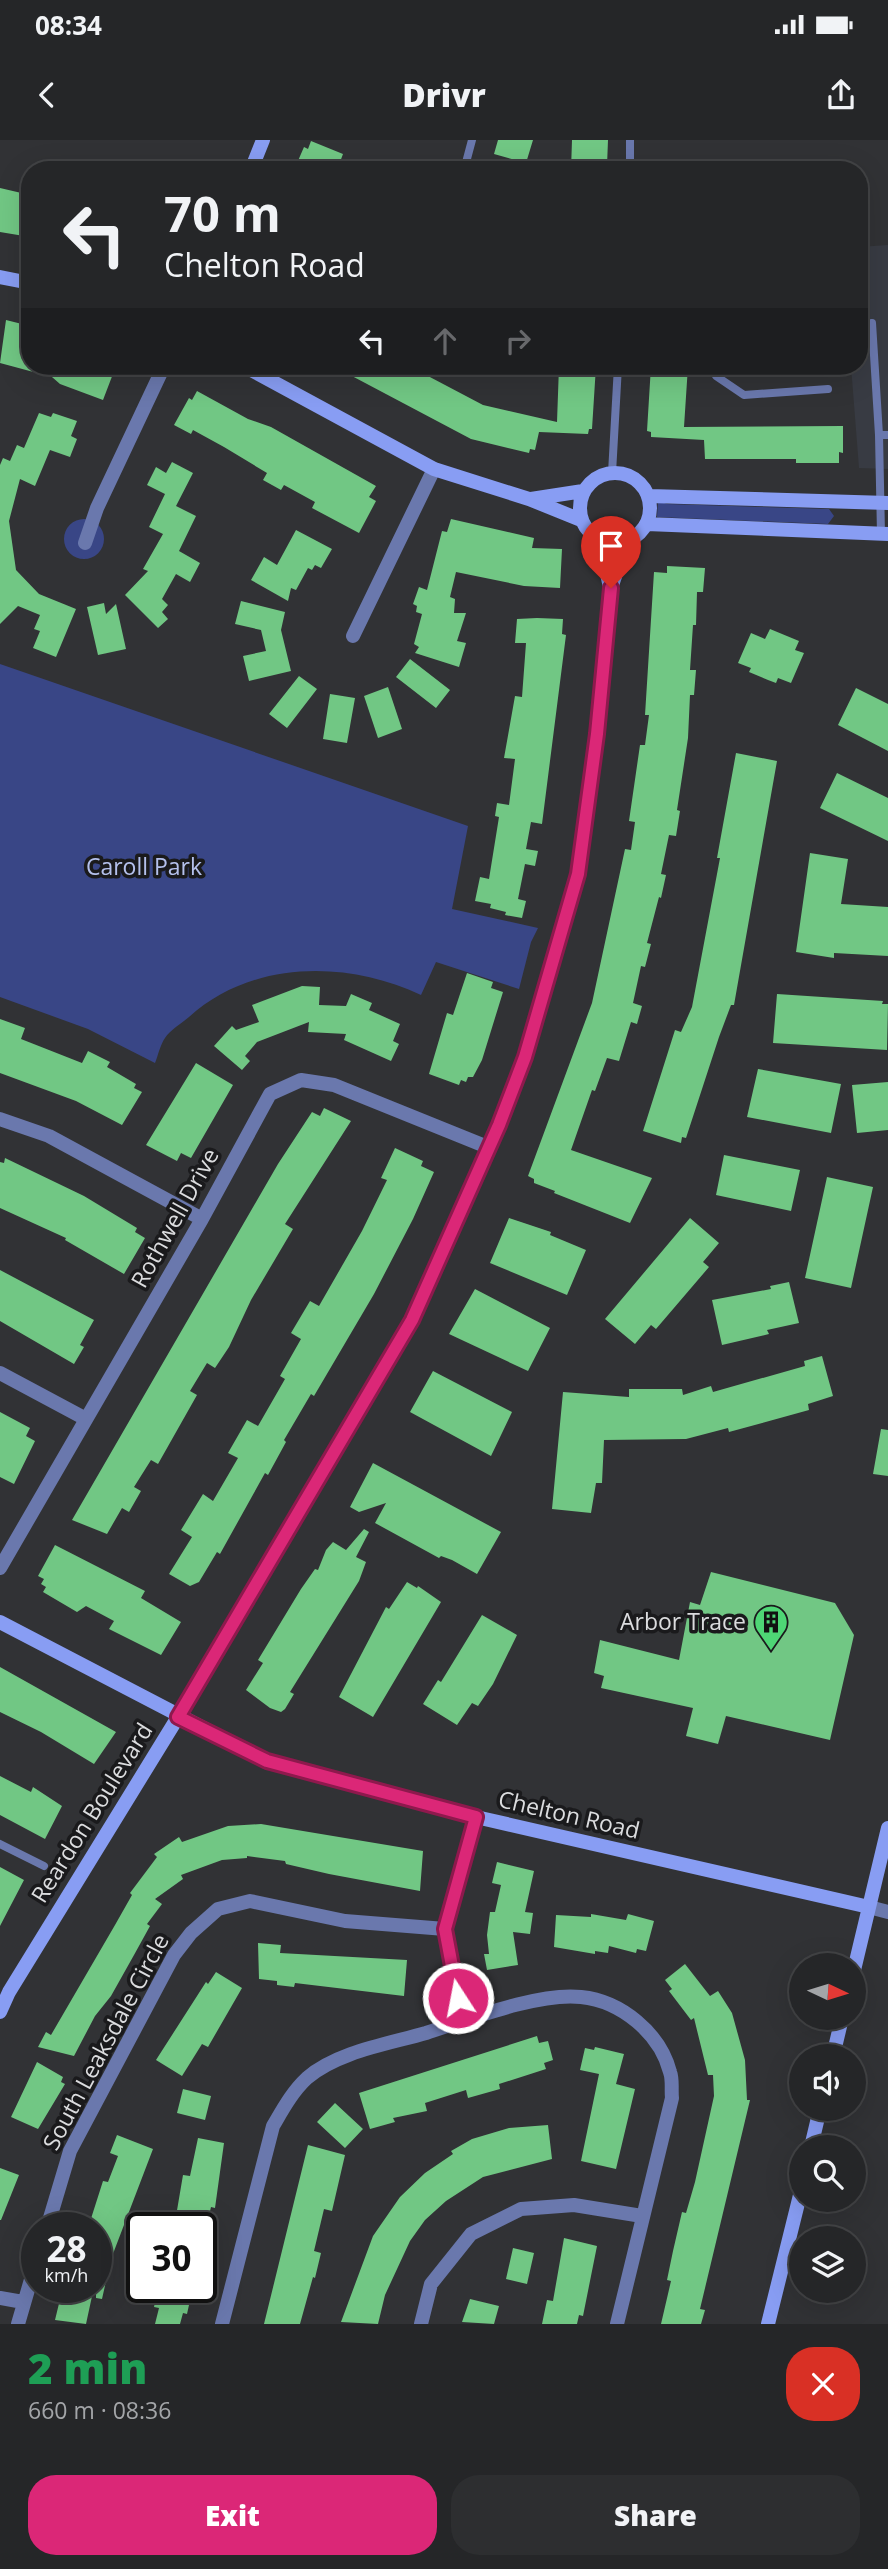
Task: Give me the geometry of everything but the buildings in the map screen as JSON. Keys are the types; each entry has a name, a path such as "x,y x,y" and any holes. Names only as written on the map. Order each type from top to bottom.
{"street":[{"path":"255,161 263,140"},
{"path":"0,277 21,282"},
{"path":"85,543 97,508 160,375"},
{"path":"261,375 434,469 529,499 581,520"},
{"path":"352,636 434,469"},
{"path":"612,473 631,476 642,484 649,496 651,510 647,524 639,535 627,542 608,544 588,532 581,520 579,505 583,491 592,481 612,473"},
{"path":"529,499 583,491"},
{"path":"649,496 885,503"},
{"path":"647,524 885,534"},
{"name":"Reardon Boulevard","path":"599,540 611,588"},
{"name":"Reardon Boulevard","path":"0,2012 9,1992 178,1717 412,1320 490,1148 525,1057 578,874 597,734 611,588 627,542"},
{"name":"Rothwell Drive","path":"0,1568 202,1219 270,1094 301,1080 334,1085 490,1148"},
{"path":"0,1119 49,1136 202,1219"},
{"path":"0,1373 86,1419"},
{"name":"Chelton Road","path":"0,1622 267,1761 476,1817 869,1907"},
{"path":"463,2022 445,1929 476,1817"},
{"path":"858,1953 888,1828"},
{"name":"South Leaksdale Circle","path":"52,2212 70,2151 174,1955 191,1933 218,1909 250,1901 345,1921 445,1929"},
{"path":"869,1907 888,1912"},
{"path":"222,2324 273,2126 289,2099 308,2077 344,2057 534,2001 581,1997 622,2011 647,2028 670,2071 672,2098 617,2324"},
{"path":"421,2324 432,2284 471,2234 521,2209 574,2205 642,2216"},
{"path":"768,2324 796,2212"},
{"path":"0,2298 21,2302"},
{"path":"18,2324 23,2303"}],"lane":[{"path":"466,161 472,140"},
{"path":"630,140 630,161"},
{"path":"873,323 883,435 885,534"},
{"path":"612,473 617,375"},
{"path":"716,375 744,395 828,389"},
{"path":"0,1844 44,1866"}],"shaded area":[{"path":"888,245 888,469 859,468 852,375 868,375 868,246"}],"green space":[{"path":"658,501 667,504 829,509 834,516 828,524 657,517"},
{"path":"84,519 92,520 98,525 103,531 103,547 98,553 92,558 84,559 76,558 70,553 65,547 64,539 65,531 70,525 76,520"},
{"name":"Caroll Park","path":"0,664 468,826 452,909 538,928 531,942 519,989 436,962 421,995 362,976 332,972 271,976 241,985 214,998 167,1035 155,1063 88,1029 0,997"}],"place":[{"name":"Arbor Trace","path":"771,1652"}],"route":[{"path":"458,1998 445,1929 476,1817 267,1761 178,1717 412,1320 499,1125 525,1057 578,874 597,734 611,588"}]}
